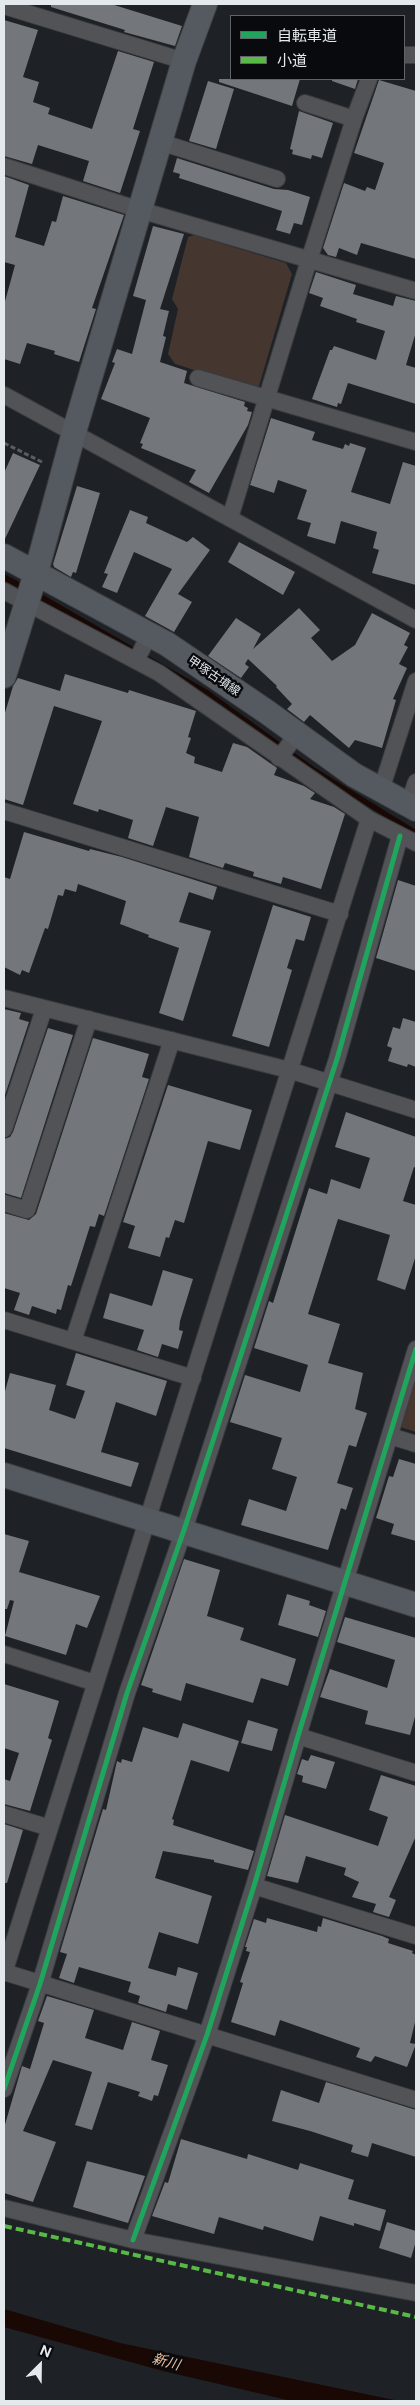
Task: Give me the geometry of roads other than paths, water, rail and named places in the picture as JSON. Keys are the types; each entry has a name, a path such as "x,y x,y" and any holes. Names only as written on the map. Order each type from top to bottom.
{"street":[{"path":"4,676 184,61 205,4"},
{"path":"4,6 184,61"},
{"path":"230,518 265,399 354,119 369,80"},
{"path":"305,103 354,119"},
{"path":"160,142 277,179"},
{"path":"4,166 140,210 416,291"},
{"path":"198,378 416,442"},
{"path":"4,395 416,620"},
{"name":"甲塚古墳線","path":"4,556 31,589 149,634 212,673 354,775 412,807"},
{"path":"4,591 31,589 136,661 159,673 199,700 279,758 369,819 416,843"},
{"path":"136,661 149,634"},
{"path":"199,700 212,673"},
{"path":"381,790 416,681"},
{"path":"279,758 298,733"},
{"path":"412,807 416,782"},
{"path":"4,812 340,914"},
{"path":"369,819 194,1378 95,1682 4,1973 416,2100"},
{"path":"4,2088 40,1984 127,1694 184,1530 329,1084 400,836"},
{"path":"4,998 289,1070 416,1110"},
{"path":"4,1129 44,1009"},
{"path":"4,1203 26,1210 89,1019"},
{"path":"73,1341 172,1040"},
{"path":"4,1320 194,1378"},
{"path":"133,2240 207,2035 254,1886 416,1349"},
{"path":"390,1436 416,1444"},
{"path":"4,1475 184,1530 416,1605"},
{"path":"4,1654 95,1682"},
{"path":"298,1736 416,1772"},
{"path":"4,1814 50,1828"},
{"path":"254,1886 416,1936"},
{"path":"4,2208 133,2240 416,2293"}],"water":[{"name":"新川","path":"4,2309 120,2343 399,2401 292,2401 163,2371 4,2327"}],"waterway":[{"path":"4,577 26,589"},
{"path":"34,593 207,693 312,769 416,833"}]}
